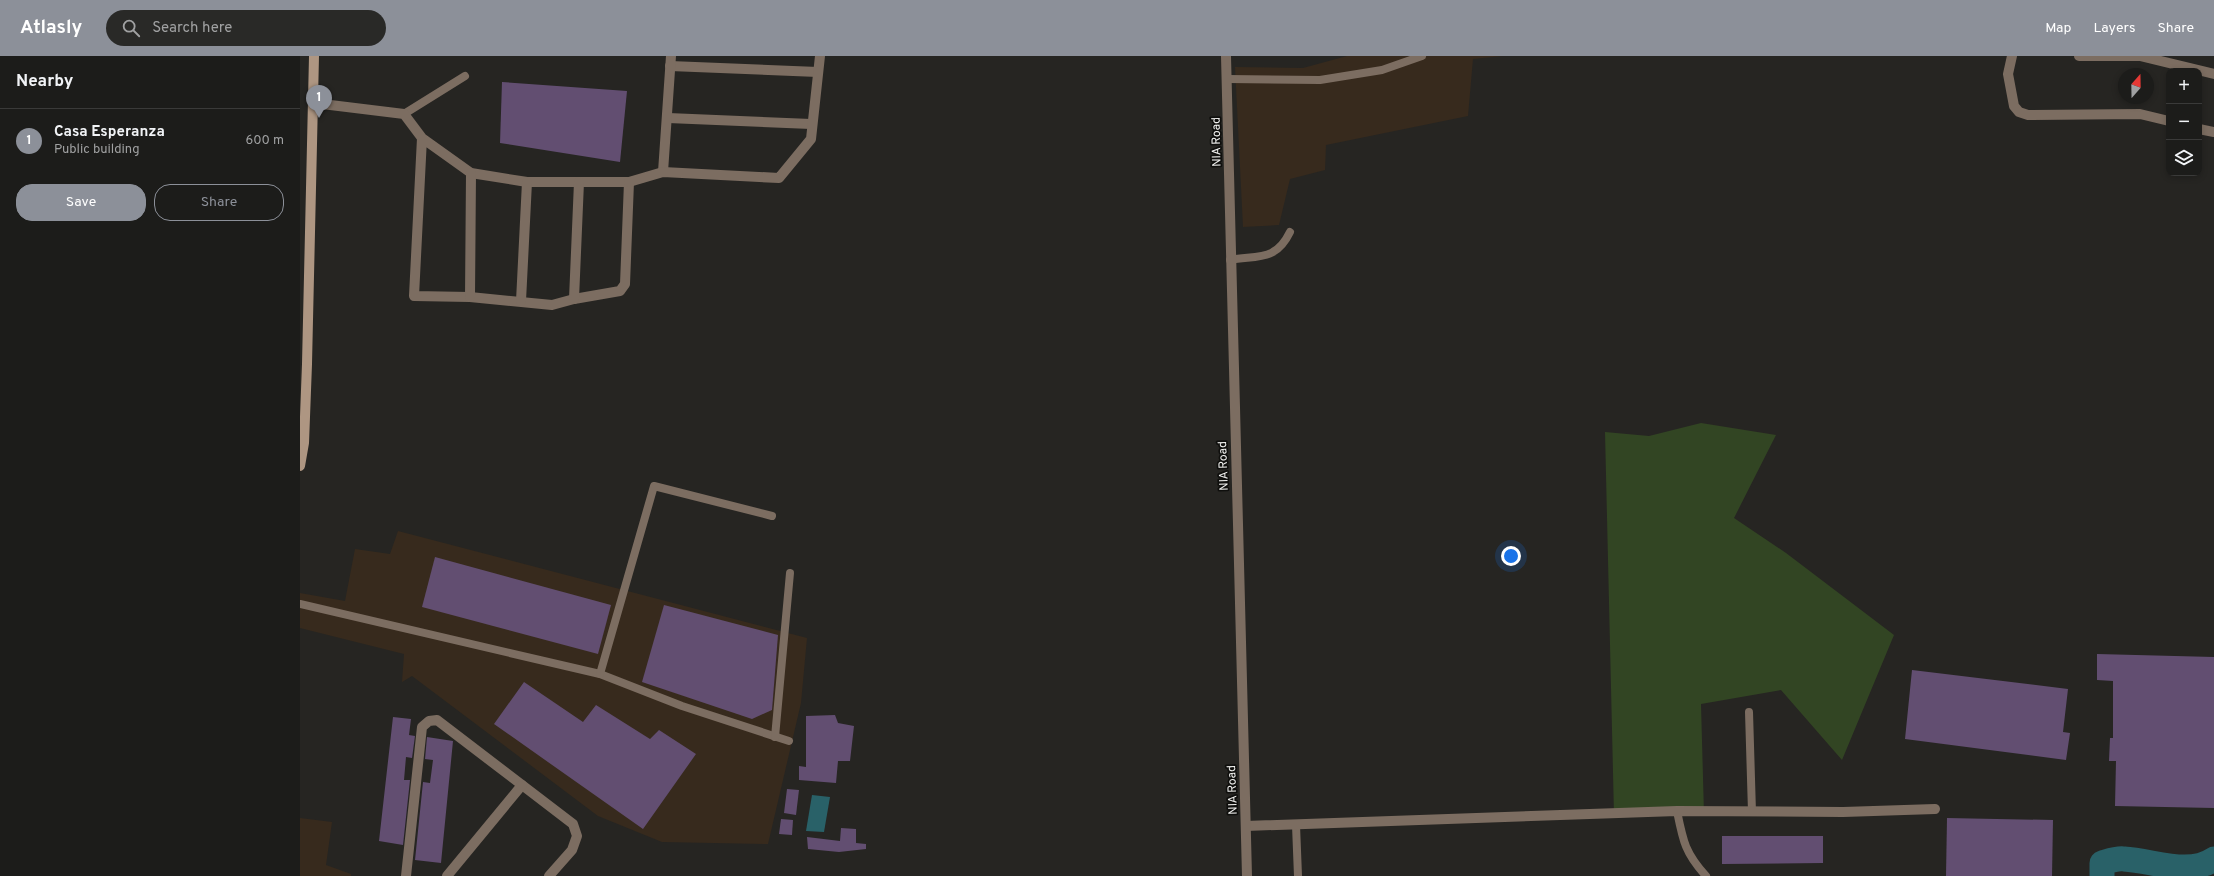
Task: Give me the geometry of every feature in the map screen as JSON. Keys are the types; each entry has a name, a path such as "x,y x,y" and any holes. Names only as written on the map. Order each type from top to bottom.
{"main road":[{"path":"300,466 304,443 306,388 314,56"}],"street":[{"path":"314,103 404,114 422,138 471,173 527,182 629,182 663,172 779,178 811,139 820,56"},
{"name":"NIA Road","path":"1226,56 1228,79 1230,260 1247,876"},
{"path":"2012,56 2008,74 2014,106 2019,112 2028,115 2140,114 2166,120"},
{"path":"2079,56 2140,56 2214,74"},
{"path":"663,172 668,118 670,61 818,72"},
{"path":"668,118 812,124"},
{"path":"2202,130 2214,132"},
{"path":"422,138 414,296 521,301 552,305 574,299 612,294 620,291 625,284 629,182"},
{"path":"470,298 471,173"},
{"path":"521,301 527,182"},
{"path":"574,299 579,182"},
{"path":"406,876 420,736 422,727 429,721 437,720 573,824 577,836 572,850 549,876"},
{"path":"447,876 522,785"},
{"path":"1246,826 1677,811 1843,812 1935,809"}],"lane":[{"path":"1228,79 1320,80 1375,72 1422,56"},
{"path":"404,114 466,76"},
{"path":"1230,260 1273,253 1284,245 1290,232"},
{"path":"600,674 654,486 772,516"},
{"path":"775,737 790,573"},
{"path":"300,604 600,674 682,706 789,741"},
{"path":"1749,712 1752,812"},
{"path":"1677,811 1684,844 1693,862 1706,876"},
{"path":"1296,825 1298,876"}],"shaded area":[{"path":"1347,56 1503,56 1473,59 1468,116 1326,145 1325,170 1290,179 1279,225 1243,227 1235,67 1303,68"},
{"path":"398,531 807,638 801,703 768,844 662,842 598,816 412,676 402,682 404,654 300,628 300,593 345,601 355,549 390,554"},
{"path":"300,818 332,822 326,865 351,874 351,876 300,876"}],"green space":[{"path":"1701,423 1776,435 1734,518 1786,553 1894,635 1842,760 1781,690 1701,704 1704,814 1614,815 1605,432 1649,436"}],"water":[{"path":"812,795 830,797 824,832 806,831"}],"building":[{"path":"502,82 627,91 620,162 500,143"},
{"path":"435,557 611,605 598,654 422,607"},
{"path":"664,605 778,635 772,710 752,719 642,682"},
{"path":"2097,654 2214,657 2214,808 2115,806 2116,761 2109,761 2110,738 2113,738 2113,681 2097,680"},
{"path":"1912,670 2068,689 2063,732 2070,733 2066,760 1905,739"},
{"path":"524,682 583,722 596,705 650,739 659,730 696,754 643,829 494,724"},
{"path":"835,715 838,723 854,726 850,761 838,761 836,783 799,780 799,766 806,767 806,716"},
{"path":"393,717 411,719 409,735 415,736 412,758 406,757 404,780 410,780 403,845 379,841"},
{"path":"427,737 453,741 441,863 415,860 423,782 430,783 433,760 425,759"},
{"path":"787,789 799,790 796,815 784,813"},
{"path":"1947,818 2053,820 2052,876 1946,876"},
{"path":"781,819 793,820 792,835 779,834"},
{"path":"841,828 856,829 856,843 866,844 866,849 839,852 808,849 807,837 840,841"},
{"path":"1722,836 1823,836 1823,863 1722,864"}],"waterway":[{"path":"2102,876 2102,863 2116,859 2136,860 2183,867 2204,864 2214,859"}],"place":[{"name":"Casa Esperanza","path":"319,118"}]}
